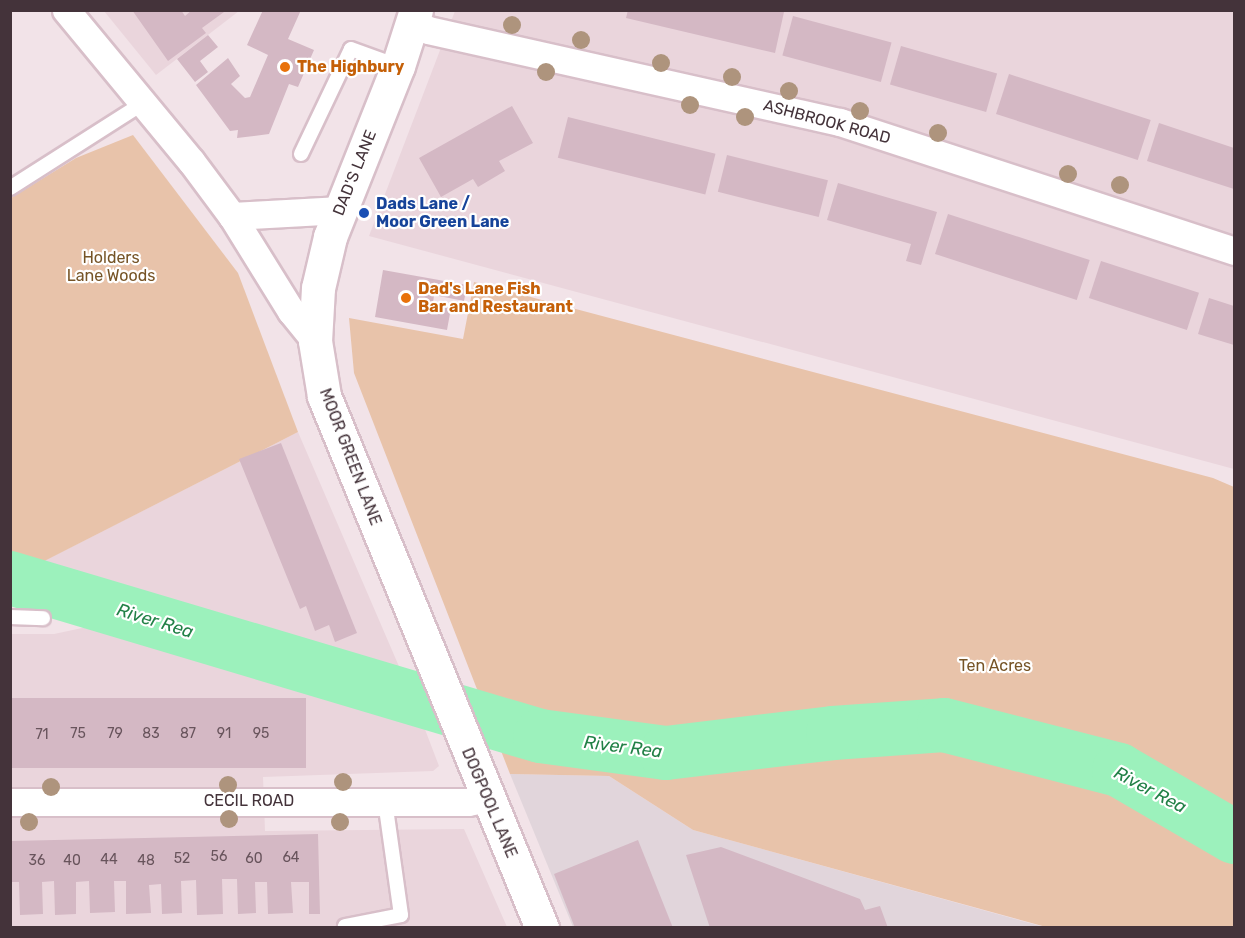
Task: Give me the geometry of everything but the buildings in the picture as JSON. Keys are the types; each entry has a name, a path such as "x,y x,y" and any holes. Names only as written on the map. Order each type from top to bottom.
{"street":[{"name":"MOOR GREEN LANE","path":"66,10 232,216 291,311 315,341 324,396 438,677"},
{"name":"DAD'S LANE","path":"315,341 318,288 330,237 398,66 414,17"},
{"name":"ASHBROOK ROAD","path":"414,17 428,30 840,122 1234,251"},
{"path":"232,216 341,210"},
{"name":"DOGPOOL LANE","path":"438,677 472,764 542,927"},
{"name":"CECIL ROAD","path":"10,802 385,801 488,798"}],"lane":[{"path":"301,154 351,49 398,66"},
{"path":"10,188 142,104"},
{"path":"10,617 43,618"},
{"path":"345,926 401,915 385,801"}],"shaded area":[{"path":"104,11 239,11 156,75"},
{"path":"455,11 1234,11 1234,469 369,236"},
{"path":"298,432 404,678 143,596 30,568"},
{"path":"101,624 224,656 421,719 439,766 433,771 263,777 265,831 464,829 507,927 11,928 11,634 54,634"},
{"path":"510,774 609,776 693,830 1044,927 573,927"}],"green space":[{"name":"Holders Lane Woods","path":"133,135 238,273 298,432 11,578 11,198 76,158"},
{"name":"Ten Acres","path":"474,282 1213,478 1234,487 1234,927 1046,927 693,830 609,776 510,774 354,373 349,318 463,339"}],"waterway":[{"name":"River Rea","path":"10,578 540,736 666,753 833,733 944,725 1119,770 1234,837"}],"place":[{"name":"The Highbury","path":"285,67"},
{"name":"Dads Lane / Moor Green Lane","path":"364,213"},
{"name":"Dad's Lane Fish Bar and Restaurant","path":"406,298"}]}
